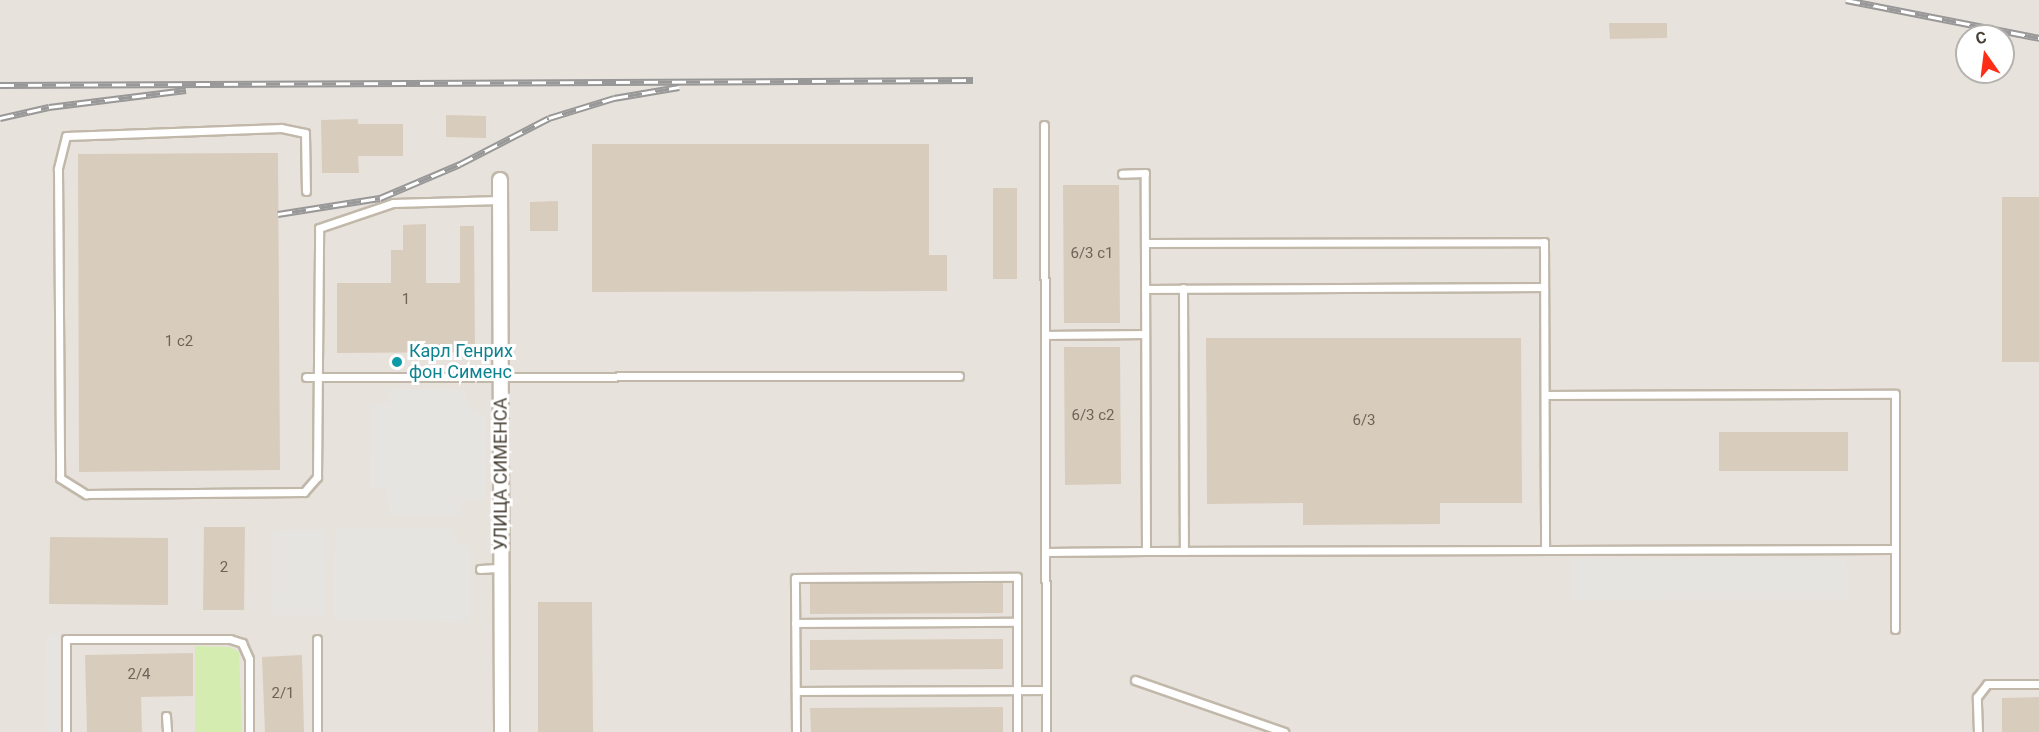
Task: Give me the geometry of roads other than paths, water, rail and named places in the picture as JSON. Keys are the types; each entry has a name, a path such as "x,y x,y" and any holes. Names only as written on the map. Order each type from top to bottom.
{"street":[{"name":"УЛИЦА СИМЕНСА","path":"500,180 502,732"}],"lane":[{"path":"1044,125 1046,732"},
{"path":"306,191 305,133 281,128 66,136 58,169 60,478 86,494 304,492 317,477 320,377 319,228 393,202 500,200"},
{"path":"1122,174 1145,173 1146,551"},
{"path":"1145,243 1544,242 1545,550"},
{"path":"1183,288 1184,551"},
{"path":"1145,289 1545,288"},
{"path":"1045,334 1145,334"},
{"path":"306,377 959,376"},
{"path":"1545,395 1894,394 1895,629"},
{"path":"1045,552 1895,549"},
{"path":"480,568 502,568"},
{"path":"796,732 795,578 1017,577 1017,732"},
{"path":"795,623 1017,622"},
{"path":"66,732 66,639 230,639 242,643 249,659 249,732"},
{"path":"317,639 317,732"},
{"path":"1135,680 1284,732"},
{"path":"1977,732 1977,697 1987,684 2039,684"},
{"path":"796,691 1046,690"},
{"path":"166,716 166,732"}],"railway":[{"path":"1846,0 2039,38"},
{"path":"0,85 973,80"},
{"path":"278,214 380,198 460,164 549,118 614,98 679,87"},
{"path":"0,118 49,107 186,90"}],"place":[{"name":"Карл Генрих фон Сименс","path":"397,362"}]}
